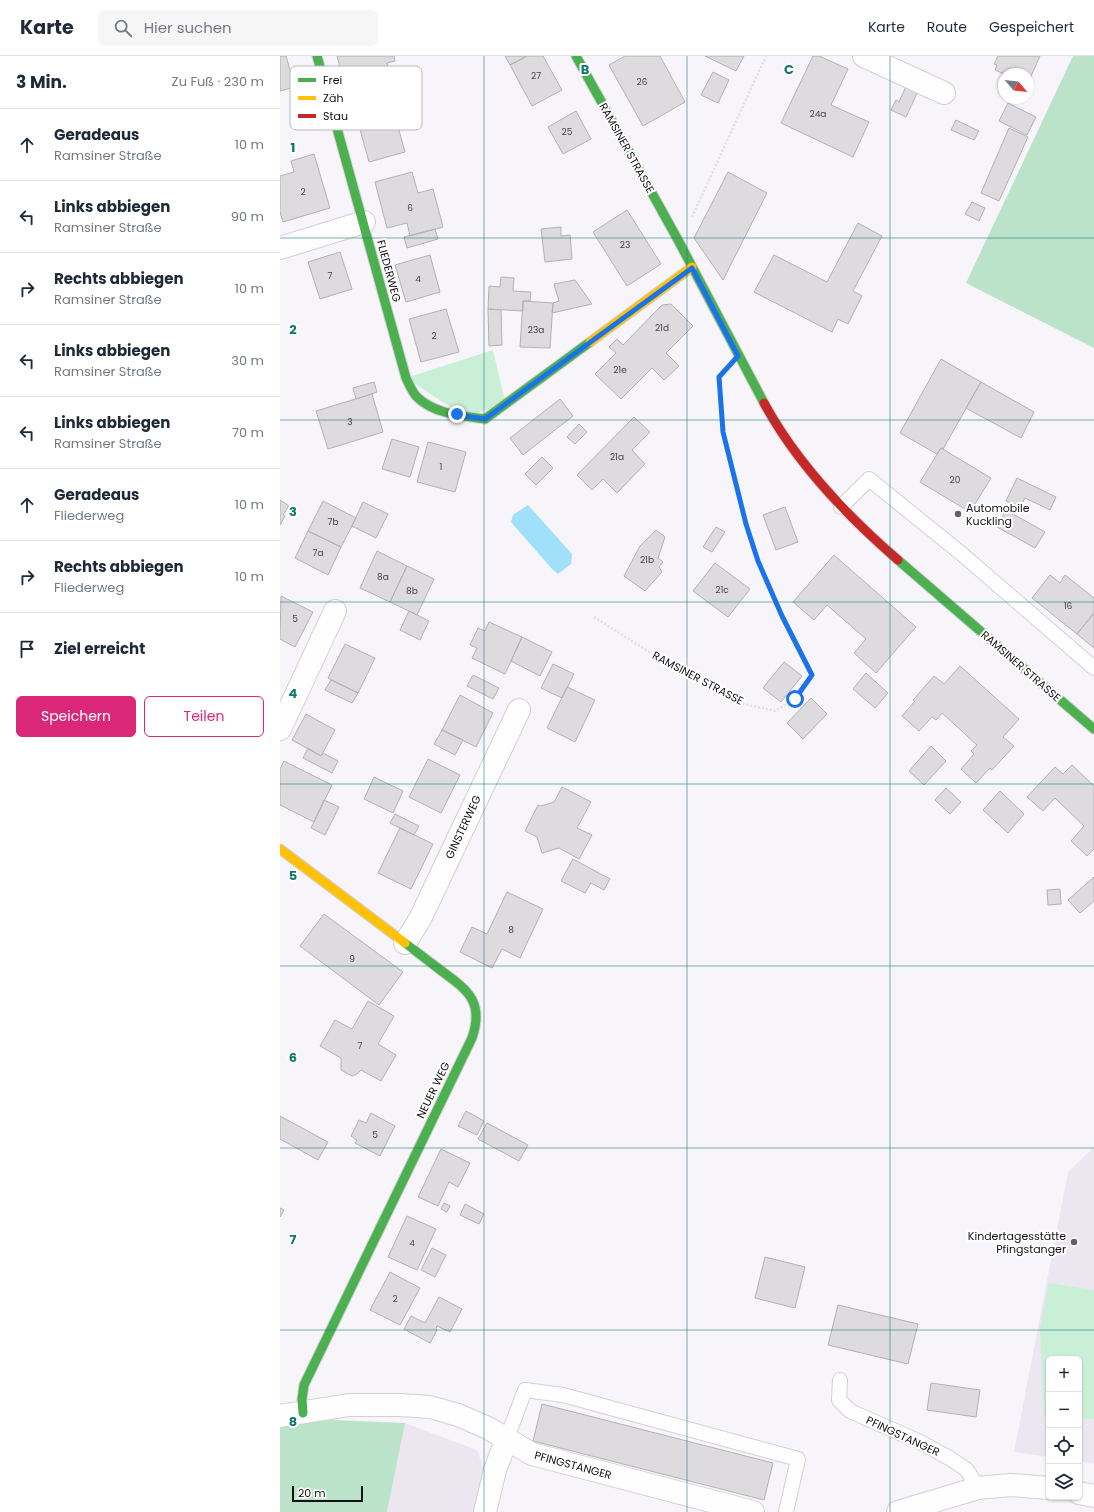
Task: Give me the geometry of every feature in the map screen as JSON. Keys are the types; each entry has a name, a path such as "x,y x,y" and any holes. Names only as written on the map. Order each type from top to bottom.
{"street":[{"name":"FLIEDERWEG","path":"317,56 320,66"},
{"name":"RAMSINER STRASSE","path":"576,56 678,240 738,356 767,408 792,446 823,488 886,549 1094,729"},
{"path":"864,56 944,93"},
{"name":"FLIEDERWEG","path":"338,130 406,378 417,397 441,409 464,416 485,419 692,268"},
{"path":"280,248 364,222"},
{"path":"280,729 335,611"},
{"name":"GINSTERWEG","path":"404,943 420,919 519,710"},
{"name":"NEUER WEG","path":"280,849 466,989 473,1000 478,1014 472,1038 304,1385 302,1399 303,1413"},
{"name":"PFINGSTANGER","path":"280,1416 349,1405 400,1405 430,1407 458,1415 507,1438 520,1449 532,1454 753,1512"},
{"path":"485,1512 495,1470 507,1438"},
{"path":"898,1512 978,1488 1011,1485 1046,1488"},
{"path":"1082,1494 1094,1496"}],"lane":[{"path":"842,507 869,479 963,556 1094,668"},
{"name":"PFINGSTANGER","path":"840,1380 839,1400 850,1411 918,1441 951,1459 967,1470 978,1488"},
{"path":"507,1438 525,1390 563,1395 798,1459 786,1512"}],"path":[{"path":"678,240 690,223 766,56"},
{"name":"RAMSINER STRASSE","path":"594,617 662,660 740,703 775,711 795,699 812,675 782,616 758,561 746,524 723,432 719,377 738,356"}],"shaded area":[{"name":"Kindertagesstätte Pfingstanger","path":"1094,1147 1094,1464 1082,1462 1082,1356 1046,1356 1046,1457 1014,1452 1068,1172"},
{"path":"405,1423 477,1450 484,1470 473,1512 387,1512"}],"green space":[{"path":"1073,56 1094,56 1094,348 966,283"},
{"path":"493,350 506,405 464,416 406,378"},
{"path":"1049,1283 1094,1290 1094,1419 1082,1418 1082,1356 1046,1356 1046,1416 1044,1416 1040,1329"},
{"path":"332,1420 405,1423 387,1512 280,1512 280,1426"}],"water":[{"path":"528,505 572,554 571,564 558,574 511,522 513,515"}],"building":[{"path":"280,56 286,56 290,70 290,88 280,91"},
{"path":"337,56 394,56 395,61 387,63 388,66 340,66"},
{"path":"505,56 527,56 510,65"},
{"path":"527,56 543,56 562,90 532,106 510,65"},
{"path":"625,56 660,56 685,102 643,126 609,65"},
{"path":"705,56 744,56 736,71"},
{"path":"813,56 819,56 848,69 831,105 869,122 853,157 781,123"},
{"path":"998,56 1040,56 1034,70 1034,68 998,68 998,71 995,70 997,65 994,64"},
{"path":"713,72 729,80 718,103 701,95"},
{"path":"907,84 919,89 906,117 891,110 896,100 899,102"},
{"path":"1008,104 1036,117 1027,135 999,121"},
{"path":"576,111 591,139 563,154 548,127"},
{"path":"956,120 979,131 974,140 951,130"},
{"path":"1009,128 1028,137 999,201 981,193"},
{"path":"360,130 399,130 405,152 369,162"},
{"path":"314,154 330,208 283,222 280,212 280,176 294,172 291,161"},
{"path":"412,172 418,193 433,189 443,227 410,236 407,223 387,228 375,182"},
{"path":"728,172 767,193 723,280 694,238"},
{"path":"972,202 985,208 979,221 965,214"},
{"path":"627,210 661,264 627,286 593,232"},
{"path":"858,223 882,236 853,291 862,296 848,324 838,319 832,332 754,292 774,255 827,282"},
{"path":"561,227 561,236 570,235 572,259 545,262 541,229"},
{"path":"435,229 438,239 407,248 404,237"},
{"path":"340,252 352,289 320,299 308,262"},
{"path":"430,255 440,292 406,302 395,265"},
{"path":"501,277 514,278 513,291 531,292 530,301 523,301 523,311 488,309 489,286 500,287"},
{"path":"575,280 592,304 552,313 553,303 559,301 554,284"},
{"path":"523,301 553,303 550,348 520,347"},
{"path":"671,304 693,326 666,353 679,366 664,380 652,368 621,399 595,374 616,353 609,347 617,339 623,345 662,305"},
{"path":"446,309 459,352 421,362 409,319"},
{"path":"488,309 501,310 502,345 489,346"},
{"path":"941,359 981,382 943,449 941,448 937,454 900,433"},
{"path":"374,382 377,392 356,399 353,388"},
{"path":"981,382 1034,412 1021,438 966,408"},
{"path":"372,394 383,432 328,449 316,411"},
{"path":"560,399 573,416 523,455 510,438"},
{"path":"634,417 650,432 632,450 645,464 617,493 603,479 592,490 577,475"},
{"path":"579,424 587,432 575,444 567,437"},
{"path":"392,439 419,447 410,477 382,469"},
{"path":"428,442 466,452 455,492 417,482"},
{"path":"941,448 991,478 970,512 920,482"},
{"path":"542,457 553,468 536,485 525,474"},
{"path":"1017,478 1056,497 1050,510 1025,498 1020,507 1006,501"},
{"path":"280,500 289,506 283,515 285,516 280,525"},
{"path":"323,501 356,518 341,547 308,531"},
{"path":"363,502 388,514 376,538 352,526"},
{"path":"785,507 798,542 776,550 763,515"},
{"path":"1006,510 1045,532 1035,548 997,527"},
{"path":"716,527 725,532 712,552 703,547"},
{"path":"656,530 665,537 658,558 663,562 659,567 662,572 645,591 624,576 640,546"},
{"path":"308,531 341,547 328,575 295,558"},
{"path":"377,551 407,566 390,602 360,588"},
{"path":"834,555 916,627 876,673 854,653 866,639 827,605 814,620 793,602"},
{"path":"715,563 750,589 728,617 693,591"},
{"path":"407,566 434,579 417,615 390,602"},
{"path":"1050,575 1060,583 1065,575 1094,598 1094,613 1077,634 1032,598"},
{"path":"281,596 313,612 295,647 280,639"},
{"path":"409,611 429,621 420,640 400,630"},
{"path":"1094,613 1094,648 1077,634"},
{"path":"489,622 522,637 505,674 472,658 477,648 470,645 478,628 485,631"},
{"path":"522,637 552,652 540,676 511,661"},
{"path":"345,644 375,658 358,693 328,678"},
{"path":"784,662 802,676 781,702 763,688"},
{"path":"553,664 574,674 562,698 541,688"},
{"path":"960,666 1019,719 1003,737 1014,746 992,770 990,768 976,783 961,769 974,754 971,751 977,745 942,713 936,720 932,717 919,731 902,716 915,701 913,700 934,676 944,684"},
{"path":"866,673 888,693 875,708 853,689"},
{"path":"473,675 499,688 493,699 467,686"},
{"path":"331,680 358,693 352,703 325,690"},
{"path":"567,687 595,700 575,742 547,728"},
{"path":"460,695 493,713 476,747 442,730"},
{"path":"811,698 827,714 803,739 787,723"},
{"path":"306,714 335,730 321,756 292,740"},
{"path":"442,730 463,740 455,755 434,744"},
{"path":"931,746 946,761 924,785 909,771"},
{"path":"308,748 321,756 323,753 338,761 332,773 303,758"},
{"path":"428,759 460,775 441,813 409,797"},
{"path":"284,761 332,785 314,822 280,805 280,769"},
{"path":"1072,765 1094,786 1094,849 1087,856 1071,841 1084,826 1055,798 1043,811 1027,797 1055,767 1063,774"},
{"path":"374,777 403,791 393,813 364,799"},
{"path":"562,787 591,802 577,828 592,835 579,859 559,848 542,853 537,837 525,831 538,805 541,806 554,802"},
{"path":"946,788 961,802 950,814 935,800"},
{"path":"1000,791 1024,814 1008,833 983,810"},
{"path":"324,800 339,807 325,835 311,828"},
{"path":"395,814 419,826 414,835 390,823"},
{"path":"400,828 433,844 411,889 378,873"},
{"path":"573,859 610,879 604,890 591,883 585,893 561,881"},
{"path":"1094,877 1094,901 1080,913 1068,900"},
{"path":"1060,889 1061,904 1048,905 1047,890"},
{"path":"507,892 543,909 520,958 502,949 492,968 460,952 472,927 487,934"},
{"path":"324,914 403,972 379,1005 300,946"},
{"path":"368,1001 394,1016 378,1044 396,1055 381,1081 361,1070 352,1076 341,1070 341,1058 320,1046 335,1020 352,1029"},
{"path":"466,1111 484,1121 477,1135 458,1126"},
{"path":"371,1113 395,1126 380,1156 355,1143 357,1140 351,1136 359,1120 366,1123"},
{"path":"280,1116 328,1142 318,1160 280,1139"},
{"path":"487,1123 528,1145 519,1161 478,1139"},
{"path":"441,1149 470,1163 458,1187 449,1182 438,1206 418,1197"},
{"path":"444,1203 450,1206 447,1212 441,1209"},
{"path":"465,1204 484,1214 479,1224 460,1215"},
{"path":"280,1208 284,1210 280,1217"},
{"path":"407,1216 436,1229 417,1270 388,1257"},
{"path":"432,1248 446,1255 435,1277 421,1270"},
{"path":"765,1257 805,1267 795,1308 755,1298"},
{"path":"390,1272 420,1288 400,1325 370,1310"},
{"path":"439,1297 462,1309 450,1332 437,1326 437,1330 430,1343 404,1329 411,1316 425,1323"},
{"path":"838,1305 918,1324 908,1364 828,1345"},
{"path":"931,1383 980,1390 976,1417 927,1410"},
{"path":"542,1404 773,1463 764,1500 533,1441"}],"traffic: fast":[{"path":"317,56 320,66"},
{"path":"576,56 678,240 764,403"},
{"path":"337,130 406,378 417,397 424,403 440,411 485,419 590,342"},
{"path":"898,560 1094,729"},
{"path":"303,1413 302,1399 304,1385 472,1038 475,1026 475,1007 467,992 405,943"}],"traffic: slow":[{"path":"590,342 692,267"},
{"path":"280,849 405,943"}],"traffic: jam":[{"path":"764,403 792,447 824,488 841,507 898,560"}],"place":[{"name":"Automobile Kuckling","path":"958,514"},
{"name":"Kindertagesstätte Pfingstanger","path":"1074,1242"}],"route":[{"path":"457,414 485,419 506,405 665,286 692,268 738,356 719,377 723,432 746,524 758,561 782,616 812,675 795,699"}]}
